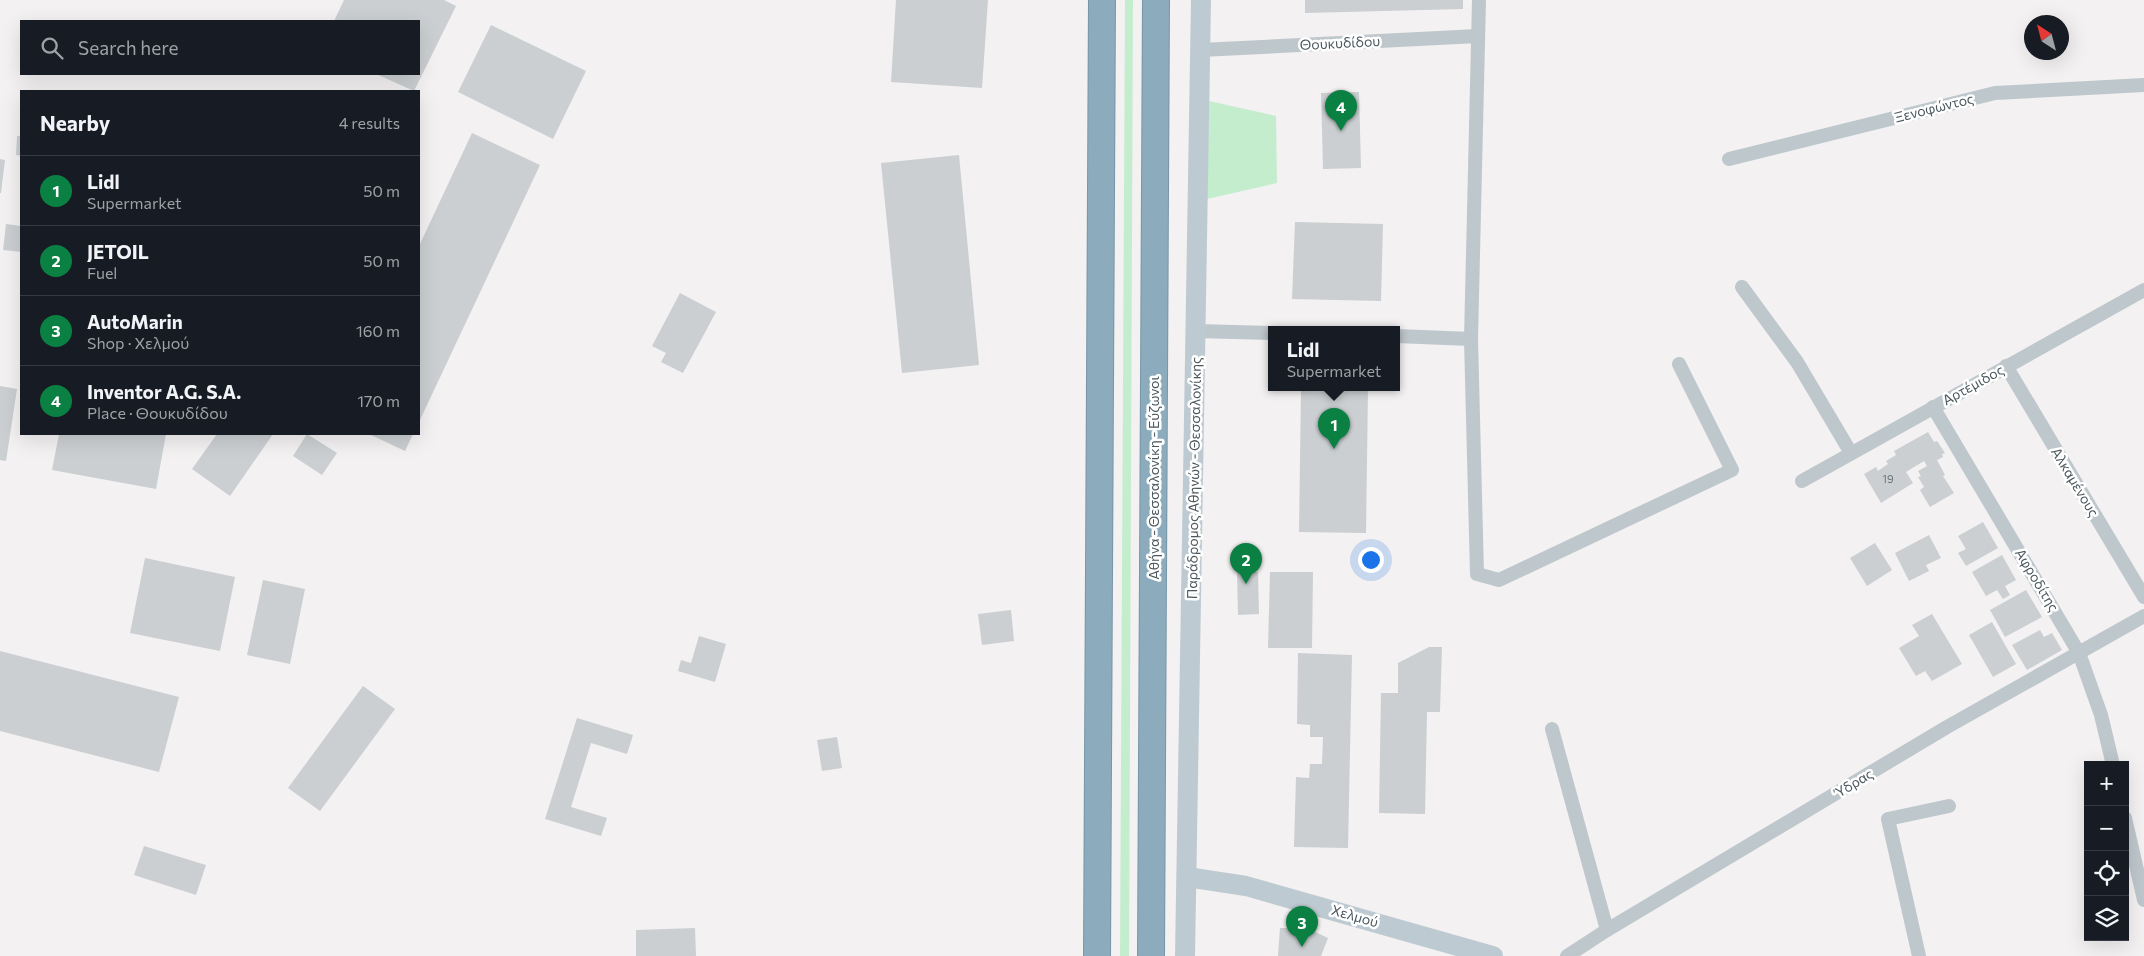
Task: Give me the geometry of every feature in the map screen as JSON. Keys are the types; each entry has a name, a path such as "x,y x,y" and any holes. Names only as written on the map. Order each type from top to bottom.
{"highway":[{"path":"1097,956 1102,0"},
{"name":"Αθήνα - Θεσσαλονίκη - Εύζωνοι","path":"1151,956 1156,0"}],"main road":[{"name":"Παράδρομος Αθηνών - Θεσσαλονίκης","path":"1185,956 1201,0"},
{"name":"Χελμού","path":"1187,877 1246,886 1493,956"}],"street":[{"path":"1479,0 1471,339 1477,574 1499,580 1732,470 1679,364"},
{"name":"Θουκυδίδου","path":"1201,50 1478,36"},
{"name":"Ξενοφώντος","path":"1729,159 1995,94 2144,85"},
{"path":"1742,287 1797,362 1851,453"},
{"name":"Αρτέμιδος","path":"1802,481 2144,290"},
{"path":"1196,330 1268,333"},
{"path":"1400,336 1471,339"},
{"name":"Αλκαμένους","path":"2006,366 2144,597"},
{"name":"Αφροδίτης","path":"1934,407 2079,653 2101,715 2112,761"},
{"name":"Ύδρας","path":"1567,956 1607,930 1947,727 2144,616"},
{"path":"1552,729 1607,930"},
{"path":"1919,956 1888,819 1949,806"},
{"path":"2129,835 2144,900"}],"green space":[{"path":"1125,0 1133,0 1129,956 1120,956"},
{"path":"1209,101 1276,116 1277,183 1207,199"}],"building":[{"path":"344,0 444,0 456,6 414,90 378,75 420,75 420,20 334,20"},
{"path":"896,0 988,0 982,88 891,82"},
{"path":"1305,0 1463,0 1463,9 1305,13"},
{"path":"491,25 586,71 553,139 458,92"},
{"path":"1359,92 1361,168 1323,169 1321,93"},
{"path":"472,133 540,165 420,420 420,244"},
{"path":"17,136 20,136 20,156 16,155"},
{"path":"959,155 979,365 902,373 881,163"},
{"path":"0,159 5,160 1,193 0,193"},
{"path":"1295,222 1383,224 1381,301 1292,299"},
{"path":"6,224 20,226 20,252 3,250"},
{"path":"680,293 716,312 683,373 661,362 666,353 652,346"},
{"path":"0,386 17,389 6,461 0,460"},
{"path":"1301,391 1368,391 1366,533 1299,532"},
{"path":"1928,432 1934,442 1937,441 1945,453 1942,454 1943,457 1937,460 1945,475 1943,476 1954,493 1930,507 1920,490 1924,487 1918,477 1921,476 1918,471 1927,466 1924,461 1906,472 1913,483 1881,503 1864,474 1876,467 1878,471 1888,464 1886,461 1896,455 1894,451"},
{"path":"59,435 166,435 156,489 52,470"},
{"path":"216,435 272,435 230,496 192,469"},
{"path":"306,435 337,453 322,475 293,456"},
{"path":"371,435 413,435 405,451"},
{"path":"1983,522 1998,548 1966,566 1958,553 1966,549 1958,536"},
{"path":"1929,535 1941,558 1926,565 1929,571 1909,581 1895,553"},
{"path":"1875,543 1892,570 1867,586 1850,558"},
{"path":"2002,555 2016,580 2005,586 2010,595 2003,599 1997,590 1986,596 1972,572"},
{"path":"145,558 235,577 220,651 130,633"},
{"path":"1237,572 1258,572 1259,614 1238,615"},
{"path":"1270,572 1313,572 1312,648 1268,648"},
{"path":"263,580 305,589 290,664 247,655"},
{"path":"2026,590 2042,617 2005,637 1990,610"},
{"path":"1011,610 1014,641 982,645 978,614"},
{"path":"1932,614 1962,664 1932,681 1925,671 1916,676 1899,648 1919,636 1912,625"},
{"path":"1992,622 2016,664 1993,677 1969,635"},
{"path":"2040,630 2044,637 2052,633 2062,650 2027,670 2012,645"},
{"path":"699,636 726,644 715,682 678,671 681,660 691,663"},
{"path":"1429,647 1442,647 1440,712 1427,712 1425,814 1379,813 1381,693 1398,693 1398,663"},
{"path":"0,651 179,697 159,772 0,731"},
{"path":"1298,653 1352,655 1348,848 1294,847 1296,777 1309,778 1310,764 1322,764 1323,737 1310,737 1310,725 1297,724"},
{"path":"363,686 395,709 320,811 288,788"},
{"path":"577,718 633,735 627,754 591,743 571,807 607,818 601,836 545,819"},
{"path":"837,737 842,768 822,771 817,740"},
{"path":"144,846 206,865 196,895 134,875"},
{"path":"695,928 696,956 636,956 636,930"},
{"path":"1280,928 1307,928 1328,938 1321,956 1278,956"}],"place":[{"name":"Inventor A.G. S.A.","path":"1341,131"},
{"name":"Lidl","path":"1334,449"},
{"name":"JETOIL","path":"1246,584"},
{"name":"AutoMarin","path":"1302,947"}]}
